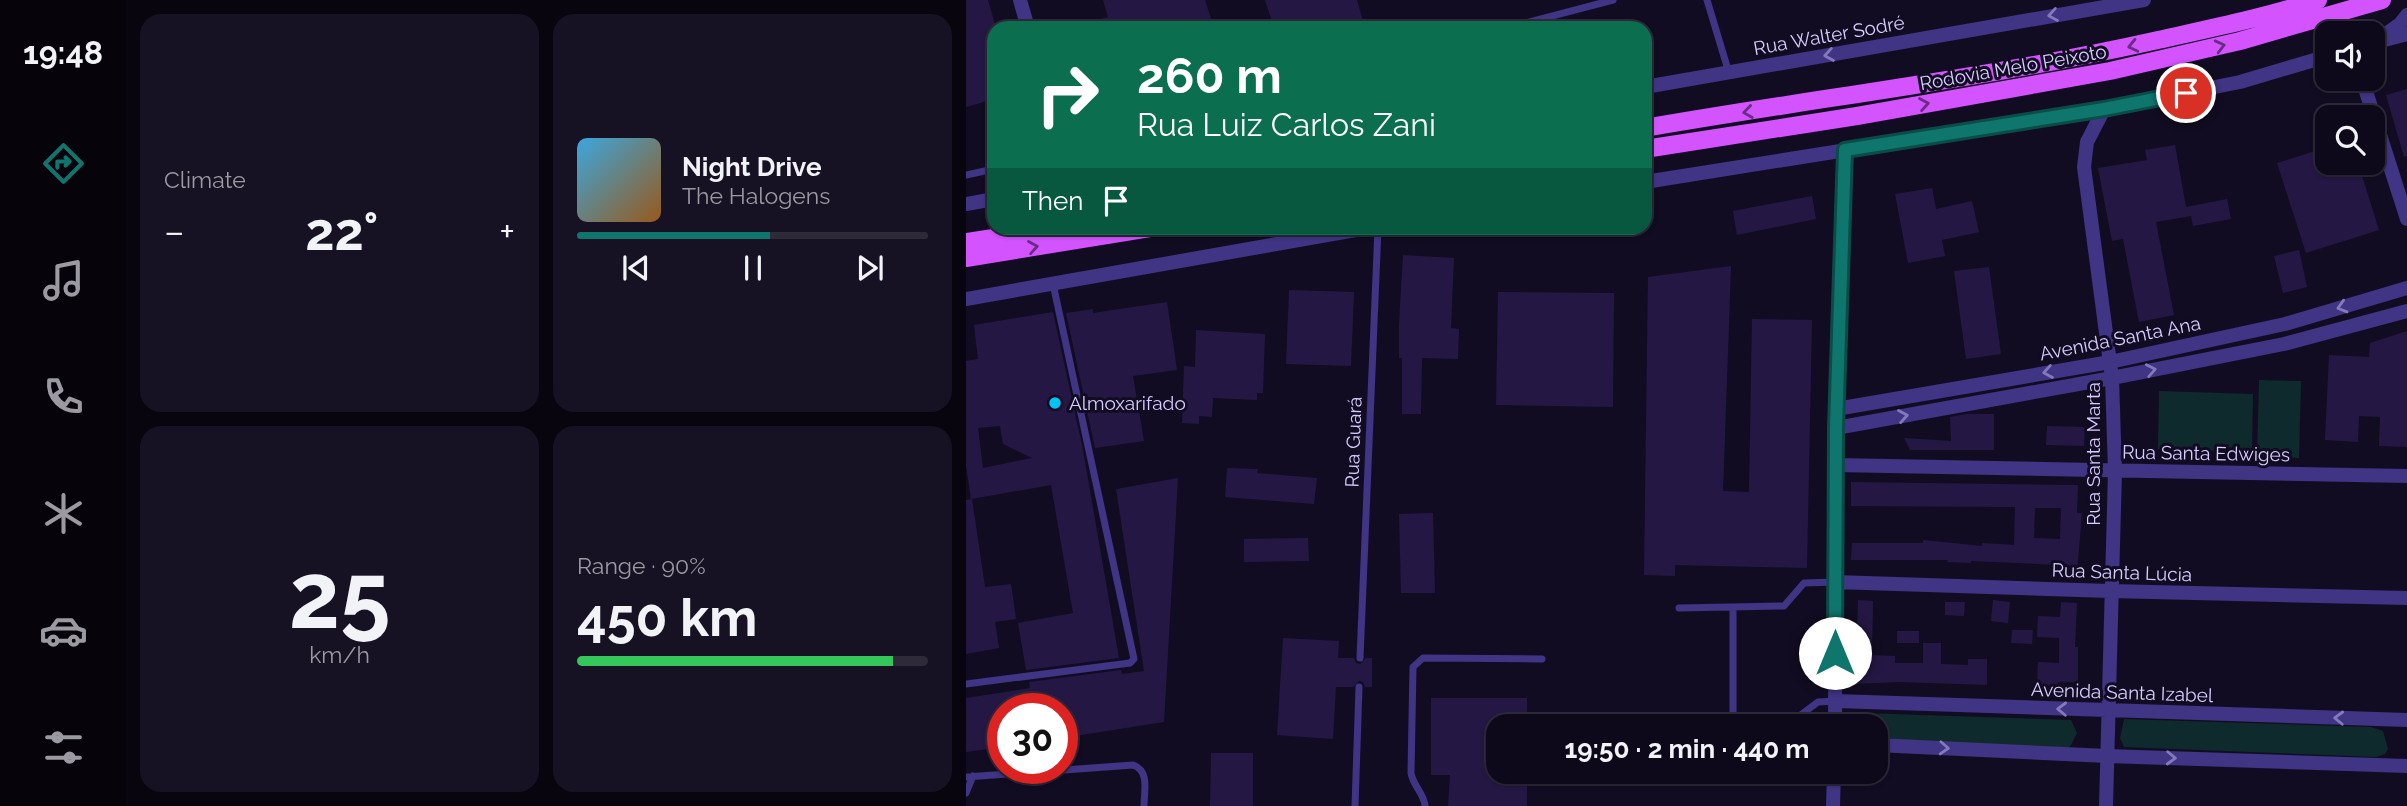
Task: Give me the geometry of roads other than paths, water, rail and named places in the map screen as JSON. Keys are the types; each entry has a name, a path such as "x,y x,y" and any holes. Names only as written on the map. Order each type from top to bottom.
{"main road":[{"name":"Rodovia Melo Peixoto","path":"1652,127 1864,94 2109,51 2248,20 2318,0"},
{"name":"Rodovia Melo Peixoto","path":"1652,148 1857,116 2110,71 2240,41 2382,0"},
{"path":"966,243 1015,235"},
{"path":"966,258 1107,235"}],"street":[{"path":"1020,0 1026,21"},
{"name":"Rua Walter Sodré","path":"1652,86 2144,0"},
{"path":"2385,35 2407,15"},
{"path":"2385,40 2407,34"},
{"path":"1652,181 2104,109 2240,82 2315,61"},
{"path":"2366,91 2407,219"},
{"name":"Rua Santa Marta","path":"2104,109 2087,142 2084,167 2112,378 2115,471 2106,806"},
{"path":"1835,714 1835,465 1845,150"},
{"path":"966,204 987,200"},
{"path":"966,299 1328,235"},
{"name":"Avenida Santa Ana","path":"1836,409 2110,362 2285,324 2407,288"},
{"name":"Avenida Santa Ana","path":"1836,428 2284,344 2407,311"},
{"name":"Rua Santa Edwiges","path":"1835,465 2407,476"},
{"name":"Rua Santa Lúcia","path":"1835,582 2407,598"},
{"name":"Avenida Santa Izabel","path":"1836,701 2407,720"},
{"path":"1888,746 2407,766"},
{"path":"1833,806 1834,784"}],"lane":[{"path":"1533,21 1613,0"},
{"path":"1707,0 1729,73"},
{"path":"966,175 987,170"},
{"name":"Rua Guará","path":"1360,658 1378,235"},
{"path":"966,684 1130,663 1134,659 1053,284"},
{"path":"1679,608 1784,606 1804,583 1835,582"},
{"path":"1733,608 1733,714"},
{"path":"1425,806 1423,796 1412,782 1411,773 1413,667 1423,658 1542,659"},
{"path":"1355,806 1360,687"},
{"path":"1802,714 1818,702 1836,701"},
{"path":"966,793 969,777 1133,765 1144,773 1144,806"}],"place":[{"name":"Almoxarifado","path":"1055,403"}]}
